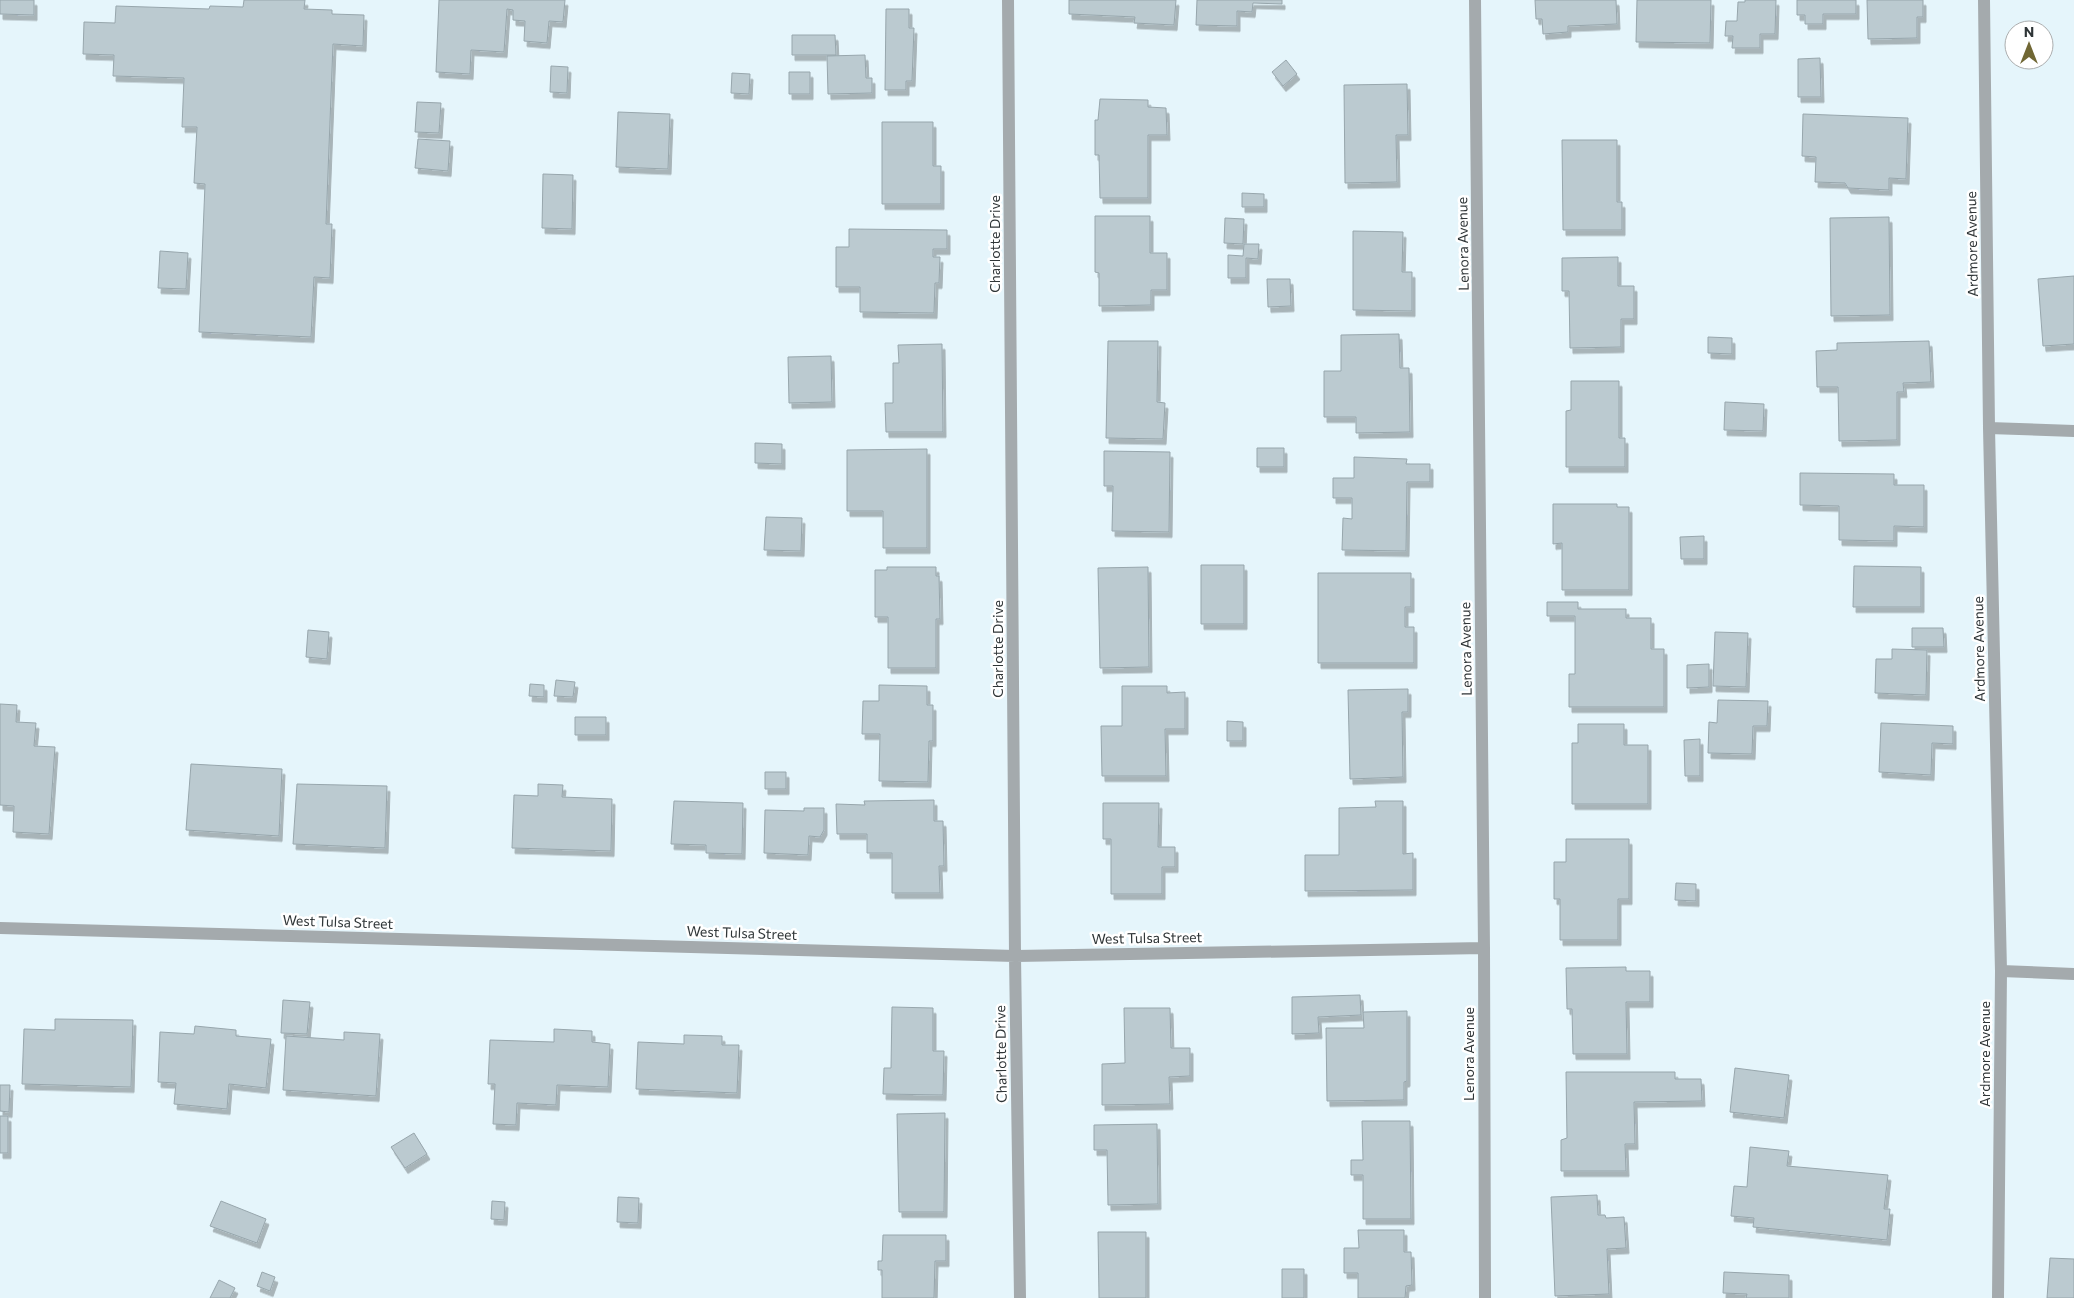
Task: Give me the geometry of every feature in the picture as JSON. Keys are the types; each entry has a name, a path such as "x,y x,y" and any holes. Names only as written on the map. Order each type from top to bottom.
{"street":[{"name":"Charlotte Drive","path":"1008,0 1015,956 1020,1298"},
{"name":"Lenora Avenue","path":"1475,0 1484,948 1485,1298"},
{"name":"Ardmore Avenue","path":"1984,0 1989,428 2001,971 1998,1298"},
{"path":"1989,428 2074,431"},
{"name":"West Tulsa Street","path":"0,928 1015,956 1484,948"},
{"path":"2001,971 2074,974"}],"building":[{"path":"0,0 34,0 34,15 0,14"},
{"path":"244,0 305,0 304,9 332,10 332,14 364,15 363,46 333,44 326,224 332,224 330,278 314,277 311,337 199,332 205,184 194,183 197,127 182,127 184,78 113,76 114,55 83,54 84,22 115,23 116,6 209,9 210,6 243,7"},
{"path":"439,0 565,0 563,22 549,21 547,43 524,41 525,21 513,20 513,10 507,9 504,52 471,50 470,74 436,72"},
{"path":"1069,0 1176,0 1174,25 1134,23 1135,17 1069,14"},
{"path":"1197,0 1282,0 1282,4 1253,3 1252,12 1237,11 1237,26 1196,25"},
{"path":"1535,0 1616,0 1617,24 1568,26 1568,32 1543,34 1542,19 1536,19"},
{"path":"1637,0 1711,0 1710,43 1636,42"},
{"path":"1745,0 1776,0 1775,34 1760,34 1760,48 1732,48 1733,36 1725,36 1726,21 1737,21 1738,2 1745,2"},
{"path":"1797,0 1856,0 1856,14 1823,14 1823,24 1805,24 1805,15 1797,15"},
{"path":"1867,0 1923,0 1923,17 1917,17 1917,38 1868,39"},
{"path":"886,9 909,9 909,28 914,28 912,81 906,81 906,90 885,90"},
{"path":"792,35 835,35 836,55 792,55"},
{"path":"865,55 866,78 872,78 872,93 828,94 827,56"},
{"path":"1820,58 1821,97 1798,97 1798,59"},
{"path":"1286,60 1297,74 1283,86 1272,72"},
{"path":"551,66 568,67 567,93 550,92"},
{"path":"789,72 810,72 810,94 789,94"},
{"path":"732,73 750,74 749,94 731,93"},
{"path":"1407,84 1408,135 1396,135 1397,182 1345,183 1344,85"},
{"path":"1100,99 1148,100 1148,107 1166,108 1167,135 1148,135 1148,198 1100,198 1099,155 1095,155 1095,120 1098,120"},
{"path":"417,102 441,103 439,133 415,132"},
{"path":"618,112 670,114 668,169 616,167"},
{"path":"1803,114 1908,118 1906,179 1889,178 1889,190 1848,188 1845,183 1815,182 1816,157 1802,156"},
{"path":"882,122 933,122 933,166 941,166 941,204 882,204"},
{"path":"418,139 450,141 448,171 415,168"},
{"path":"1562,140 1617,140 1617,202 1622,202 1622,230 1563,230"},
{"path":"543,174 573,175 572,229 542,228"},
{"path":"1242,193 1264,194 1264,207 1242,207"},
{"path":"1095,216 1150,216 1150,253 1167,253 1167,290 1151,290 1151,305 1099,306 1099,273 1095,272"},
{"path":"1889,217 1890,315 1831,316 1830,218"},
{"path":"1225,218 1244,219 1243,244 1224,243"},
{"path":"849,229 947,230 947,249 933,249 933,257 940,257 939,283 935,283 934,313 860,312 860,287 836,287 836,247 849,247"},
{"path":"1353,231 1403,232 1402,272 1412,272 1412,311 1353,310"},
{"path":"1244,244 1259,244 1258,259 1246,258 1246,278 1228,278 1228,255 1243,256"},
{"path":"160,251 188,253 186,289 158,288"},
{"path":"1618,257 1618,286 1634,286 1634,319 1621,319 1621,347 1570,348 1569,291 1562,291 1562,258"},
{"path":"2074,276 2074,344 2043,346 2038,279"},
{"path":"1267,279 1290,279 1291,306 1268,307"},
{"path":"1399,334 1400,368 1409,368 1410,432 1356,433 1356,417 1324,417 1324,371 1341,371 1341,335"},
{"path":"1708,337 1732,338 1732,354 1708,353"},
{"path":"1108,341 1158,341 1157,402 1165,403 1163,439 1106,438"},
{"path":"1929,341 1931,382 1903,383 1904,392 1897,392 1897,440 1839,441 1838,387 1817,387 1816,351 1837,350 1837,343"},
{"path":"942,344 943,432 886,432 885,403 893,403 893,363 899,363 898,345"},
{"path":"831,356 832,402 789,403 788,357"},
{"path":"1571,381 1619,381 1619,438 1625,438 1625,467 1566,467 1566,411 1571,410"},
{"path":"1725,402 1764,404 1763,431 1724,430"},
{"path":"755,443 782,444 782,464 755,463"},
{"path":"1257,448 1284,448 1284,467 1257,467"},
{"path":"927,449 927,548 883,548 883,511 847,511 847,450"},
{"path":"1104,451 1170,452 1169,532 1112,531 1113,486 1104,486"},
{"path":"1354,457 1407,459 1406,464 1430,464 1430,482 1407,482 1406,551 1342,550 1343,518 1352,519 1352,498 1333,498 1333,478 1354,478"},
{"path":"1800,473 1894,474 1894,485 1924,485 1924,527 1894,526 1894,541 1839,540 1839,506 1800,505"},
{"path":"1553,504 1617,504 1617,507 1629,507 1629,590 1562,590 1562,543 1553,544"},
{"path":"766,517 802,518 801,551 764,550"},
{"path":"1704,536 1704,559 1681,559 1680,537"},
{"path":"1201,565 1244,565 1244,624 1201,624"},
{"path":"1854,566 1921,567 1921,607 1853,607"},
{"path":"887,567 936,567 936,576 939,576 940,619 936,619 936,668 888,668 888,617 875,617 875,570 887,570"},
{"path":"1148,567 1149,667 1100,668 1098,568"},
{"path":"1318,573 1411,573 1411,607 1405,607 1405,627 1414,627 1414,663 1318,663"},
{"path":"1547,602 1578,602 1578,609 1626,609 1626,618 1651,618 1651,649 1664,649 1664,707 1569,707 1569,674 1575,674 1575,616 1547,616"},
{"path":"1912,628 1943,628 1944,647 1912,647"},
{"path":"308,630 329,632 327,659 306,657"},
{"path":"1715,632 1748,633 1746,687 1713,686"},
{"path":"1892,649 1927,650 1926,695 1875,693 1876,659 1892,659"},
{"path":"1709,664 1709,687 1687,688 1687,665"},
{"path":"556,680 575,682 573,697 554,696"},
{"path":"530,684 544,685 544,697 529,696"},
{"path":"879,685 927,686 927,705 933,705 933,741 929,741 928,782 879,781 880,734 862,734 863,701 879,701"},
{"path":"1122,686 1167,686 1167,693 1185,692 1185,729 1165,729 1166,776 1102,776 1101,726 1122,726"},
{"path":"1408,689 1408,712 1402,712 1403,777 1350,779 1348,690"},
{"path":"1718,700 1768,701 1767,726 1753,726 1752,754 1708,753 1709,722 1717,723"},
{"path":"0,704 17,705 16,722 36,723 34,746 55,747 49,834 13,832 14,806 0,805"},
{"path":"575,717 606,717 606,735 575,735"},
{"path":"1227,721 1243,722 1243,741 1227,741"},
{"path":"1881,723 1953,726 1953,744 1932,743 1931,775 1879,772"},
{"path":"1578,724 1624,724 1624,745 1648,745 1648,804 1572,804 1572,743 1578,743"},
{"path":"1700,739 1700,776 1685,776 1684,740"},
{"path":"191,764 282,769 279,836 186,830"},
{"path":"765,772 786,772 786,789 765,789"},
{"path":"297,784 387,786 385,848 293,844"},
{"path":"538,784 563,785 562,797 612,799 611,851 512,848 514,795 538,796"},
{"path":"934,800 934,821 943,821 944,866 939,866 940,893 892,893 892,853 867,853 867,834 837,834 836,804 865,805 864,801"},
{"path":"674,801 743,803 742,854 706,853 706,845 671,844"},
{"path":"1375,801 1403,801 1403,854 1413,853 1413,890 1305,891 1305,855 1339,855 1339,808 1376,807"},
{"path":"1103,803 1159,803 1158,847 1175,847 1175,867 1162,867 1162,894 1111,894 1111,839 1103,839"},
{"path":"804,808 824,808 824,830 820,837 809,836 808,855 764,853 765,810 804,811"},
{"path":"1566,839 1629,839 1629,899 1618,899 1618,940 1560,940 1560,899 1554,899 1554,862 1566,862"},
{"path":"1676,883 1696,884 1696,901 1675,900"},
{"path":"1626,967 1626,971 1650,971 1650,1002 1626,1002 1627,1054 1573,1054 1572,1009 1567,1009 1566,968"},
{"path":"1360,995 1361,1015 1318,1017 1319,1033 1292,1034 1292,997"},
{"path":"283,1000 310,1002 307,1034 281,1033"},
{"path":"892,1007 933,1008 933,1051 944,1051 943,1095 883,1094 884,1068 891,1068"},
{"path":"1124,1008 1170,1008 1171,1048 1190,1048 1190,1076 1169,1077 1170,1104 1102,1105 1102,1064 1125,1063"},
{"path":"1407,1011 1407,1081 1404,1082 1404,1100 1327,1101 1326,1028 1364,1028 1363,1012"},
{"path":"55,1019 133,1020 131,1087 22,1084 24,1029 55,1030"},
{"path":"195,1026 236,1030 236,1036 271,1039 266,1088 229,1084 227,1109 174,1104 176,1083 158,1082 160,1032 194,1034"},
{"path":"554,1029 592,1031 592,1042 610,1044 608,1087 557,1085 556,1105 517,1103 516,1125 493,1124 495,1084 488,1084 490,1040 554,1042"},
{"path":"344,1032 380,1034 376,1096 283,1090 286,1036 344,1040"},
{"path":"684,1035 722,1036 722,1045 739,1045 737,1093 636,1089 638,1042 684,1044"},
{"path":"1735,1068 1789,1075 1784,1118 1730,1112"},
{"path":"1566,1072 1675,1072 1675,1079 1701,1079 1702,1101 1634,1102 1635,1144 1625,1144 1626,1171 1561,1171 1561,1140 1567,1138"},
{"path":"0,1085 10,1085 9,1112 0,1111"},
{"path":"945,1113 944,1212 899,1212 897,1114"},
{"path":"0,1116 8,1116 8,1153 0,1153"},
{"path":"1362,1121 1410,1121 1411,1219 1363,1219 1363,1175 1351,1175 1351,1160 1363,1160"},
{"path":"1157,1124 1158,1204 1108,1205 1107,1150 1094,1150 1094,1125"},
{"path":"414,1133 427,1154 405,1168 391,1147"},
{"path":"1750,1147 1789,1151 1787,1166 1888,1175 1884,1209 1890,1209 1887,1240 1753,1227 1754,1218 1731,1216 1734,1186 1747,1187"},
{"path":"1597,1195 1598,1215 1605,1215 1606,1218 1624,1217 1626,1248 1607,1249 1609,1294 1555,1296 1551,1197"},
{"path":"618,1197 639,1198 638,1223 617,1222"},
{"path":"221,1201 266,1219 257,1243 210,1226"},
{"path":"492,1201 505,1202 504,1220 491,1219"},
{"path":"1358,1230 1404,1230 1404,1252 1411,1252 1412,1285 1406,1286 1405,1298 1358,1298 1358,1273 1344,1273 1344,1248 1359,1248"},
{"path":"1098,1232 1146,1232 1146,1298 1099,1298"},
{"path":"883,1235 946,1235 946,1261 935,1261 934,1298 882,1298 882,1270 878,1270 878,1261 882,1261"},
{"path":"2050,1258 2074,1259 2074,1298 2047,1298"},
{"path":"1282,1269 1304,1269 1304,1298 1282,1298"},
{"path":"262,1272 275,1277 270,1291 257,1286"},
{"path":"1724,1272 1789,1275 1789,1298 1746,1298 1747,1294 1723,1293"},
{"path":"219,1280 235,1288 230,1298 210,1298"}]}
